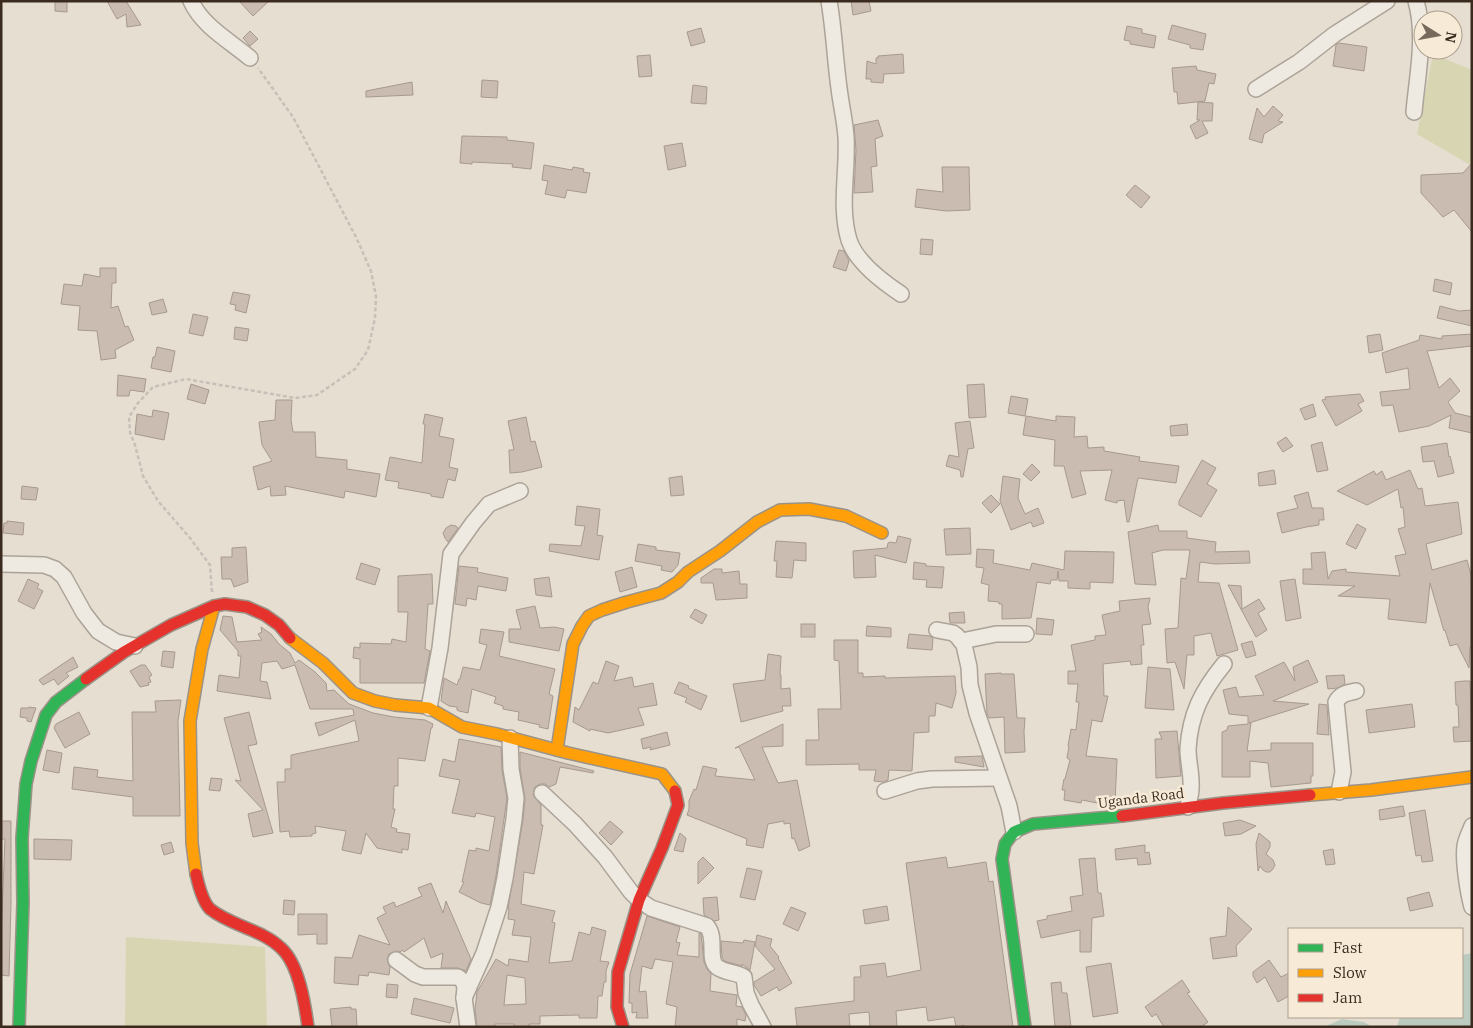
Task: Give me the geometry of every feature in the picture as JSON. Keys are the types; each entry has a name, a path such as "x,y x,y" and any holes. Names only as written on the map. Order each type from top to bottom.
{"street":[{"path":"190,1 211,29 250,58"},
{"path":"829,1 846,136 845,213 849,240 857,256 888,286 901,294"},
{"path":"1256,89 1276,78 1335,34 1387,1"},
{"path":"1414,112 1420,37 1420,18 1416,1"},
{"path":"429,708 440,648 451,554 472,523 489,504 520,491"},
{"path":"556,750 573,644 589,616 602,610 661,593 757,522 780,510 809,508 846,516 882,533"},
{"path":"1,564 44,565 55,569 64,577 84,613 98,631 116,642 135,646"},
{"path":"19,1027 23,902 23,812 31,761 46,715 56,702 135,646 171,625 214,606 225,604 247,607 279,624 288,636 324,662 354,694 395,705 429,708 462,727 662,774 675,790 678,805 662,848 639,900 618,972 617,1007 623,1027"},
{"path":"214,606 202,649 190,721 192,843 198,885 208,908 260,934 282,948 295,968 305,1003 308,1027"},
{"path":"936,630 953,633 964,645 976,713 1009,806 1014,832 1005,844 1002,859 1025,1027"},
{"path":"962,641 996,634 1026,634"},
{"path":"1188,808 1191,788 1188,750 1191,726 1198,701 1212,678 1224,664"},
{"path":"1338,792 1343,772 1336,702 1342,694 1356,691"},
{"path":"464,998 486,945 499,907 505,878 516,798 511,769 510,738"},
{"path":"885,791 917,781 955,778 999,778"},
{"name":"Uganda Road","path":"1014,832 1033,824 1471,778"},
{"path":"542,793 575,824 605,857 639,900 651,908 707,926 712,935 712,960 720,969 744,977 746,993 763,1027"},
{"path":"1472,826 1466,843 1465,854 1469,896 1472,907"},
{"path":"396,960 415,974 423,977 458,977 463,981 468,1027"}],"path":[{"path":"214,606 210,565 190,538 158,501 143,476 130,432 129,417 138,402 153,387 186,380 295,398 316,394 355,369 368,350 375,318 376,296 371,271 356,237 293,117 265,76 250,58"}],"shaded area":[{"path":"1432,60 1448,60 1472,70 1472,166 1417,134"},
{"path":"126,937 265,947 267,1027 125,1027"},
{"path":"1472,953 1472,1027 1397,1027 1400,1018 1463,1018 1463,955"},
{"path":"1342,1019 1364,1022 1372,1027 1324,1027"}],"building":[{"path":"55,1 67,1 67,12 55,11"},
{"path":"107,1 126,1 141,25 127,27 126,14 117,19"},
{"path":"239,1 269,1 253,16"},
{"path":"851,1 869,1 871,11 853,15"},
{"path":"1172,25 1206,34 1203,50 1190,48 1190,45 1168,39"},
{"path":"1127,26 1142,29 1142,33 1156,36 1154,48 1130,44 1130,41 1124,40"},
{"path":"701,28 705,42 691,46 687,32"},
{"path":"250,31 258,39 250,46 243,38"},
{"path":"1339,43 1367,47 1364,71 1333,66 1336,45"},
{"path":"903,54 904,73 884,74 883,83 871,82 871,79 866,79 867,61 876,64 878,56"},
{"path":"650,55 652,76 639,77 637,56"},
{"path":"1196,66 1197,70 1216,74 1214,84 1209,83 1205,101 1178,104 1177,92 1174,92 1172,68"},
{"path":"482,80 498,81 497,98 481,97"},
{"path":"412,82 413,95 366,97 366,91"},
{"path":"693,85 707,87 706,104 691,103"},
{"path":"1198,102 1213,103 1212,121 1202,121 1208,133 1196,139 1190,126 1200,120 1197,120"},
{"path":"1273,106 1283,115 1278,121 1283,122 1264,134 1262,143 1249,139 1257,108 1264,117"},
{"path":"878,120 883,136 875,139 877,166 871,167 873,192 854,193 856,150 854,125"},
{"path":"462,136 507,137 507,140 534,143 531,169 512,167 513,164 460,163"},
{"path":"682,143 686,166 668,170 664,146"},
{"path":"1472,163 1472,232 1454,210 1443,217 1421,193 1421,175 1463,173"},
{"path":"544,165 572,170 573,167 584,169 583,172 590,173 586,193 567,190 565,198 545,194 548,181 542,180"},
{"path":"942,167 969,167 970,210 946,211 915,207 917,189 943,192"},
{"path":"1135,185 1150,197 1141,208 1126,195"},
{"path":"921,239 933,240 932,255 920,254"},
{"path":"839,250 844,251 849,261 846,271 833,267"},
{"path":"100,268 116,268 116,283 112,283 111,308 118,306 125,327 128,326 134,340 115,350 116,358 101,360 97,331 78,330 80,306 61,304 64,284 82,286 84,274 100,277"},
{"path":"1435,279 1452,283 1450,295 1433,291"},
{"path":"233,292 250,295 246,313 235,310 236,305 230,304"},
{"path":"163,299 167,312 152,315 149,303"},
{"path":"1440,306 1459,311 1472,310 1472,326 1437,318"},
{"path":"193,314 208,317 203,336 189,333"},
{"path":"235,327 249,329 247,341 234,339"},
{"path":"1380,334 1383,350 1369,353 1367,336"},
{"path":"1472,334 1472,346 1427,351 1439,388 1450,378 1460,391 1448,402 1455,413 1472,417 1472,433 1449,428 1451,415 1429,426 1399,432 1393,405 1382,406 1380,392 1410,389 1408,368 1386,373 1382,353 1419,340 1420,335 1442,339 1442,336"},
{"path":"157,347 175,351 171,372 151,368"},
{"path":"118,375 146,379 144,392 130,390 129,396 117,396"},
{"path":"191,384 209,390 205,404 187,399"},
{"path":"984,384 986,417 969,418 967,385"},
{"path":"1360,394 1364,401 1358,404 1362,411 1336,426 1322,400 1326,399 1325,397"},
{"path":"1011,396 1028,399 1025,416 1008,413"},
{"path":"276,400 292,400 291,420 293,432 315,432 316,457 347,460 347,469 380,474 376,497 345,491 344,498 285,486 286,495 271,496 270,486 258,490 253,467 272,461 262,445 259,422 275,420"},
{"path":"1313,404 1316,416 1305,420 1300,409"},
{"path":"153,410 169,413 164,440 135,434 137,414 152,417"},
{"path":"425,414 443,418 439,436 454,439 449,467 458,469 455,481 448,479 443,498 398,488 399,482 385,480 390,457 422,463"},
{"path":"1026,416 1056,421 1056,416 1075,417 1074,437 1087,436 1088,448 1104,447 1104,451 1140,457 1139,461 1179,466 1176,483 1138,478 1129,522 1127,522 1124,500 1117,501 1117,503 1105,500 1112,470 1080,471 1086,494 1072,498 1064,466 1054,466 1055,440 1023,435"},
{"path":"526,417 531,442 535,441 542,467 510,473 509,450 514,450 508,421"},
{"path":"970,421 974,448 968,449 963,477 961,477 960,470 946,466 949,455 959,457 955,423"},
{"path":"1187,424 1188,435 1171,436 1170,426"},
{"path":"1286,437 1293,446 1283,452 1277,443"},
{"path":"1322,442 1328,470 1317,472 1311,445"},
{"path":"1447,443 1454,473 1438,477 1434,461 1423,462 1421,447"},
{"path":"1202,460 1216,468 1207,484 1217,490 1201,517 1179,505 1179,501"},
{"path":"1032,464 1040,472 1031,481 1023,474"},
{"path":"1274,470 1276,484 1259,486 1258,473"},
{"path":"1410,470 1418,489 1422,488 1425,506 1458,502 1462,534 1426,544 1432,570 1467,560 1472,579 1472,647 1470,647 1469,668 1457,644 1450,646 1430,583 1426,623 1388,619 1390,599 1338,596 1355,586 1303,584 1303,569 1312,569 1311,553 1325,552 1328,579 1332,571 1346,569 1346,572 1400,576 1395,556 1406,554 1398,529 1405,527 1403,507 1401,508 1398,489 1367,505 1337,491 1374,471 1376,475 1382,471 1386,480"},
{"path":"682,476 684,495 671,496 669,478"},
{"path":"1003,476 1020,479 1018,498 1025,514 1038,508 1044,523 1033,527 1031,522 1011,530 1000,501"},
{"path":"22,486 38,488 36,500 21,499"},
{"path":"1308,492 1312,508 1323,508 1324,520 1319,520 1319,525 1282,533 1277,513 1298,508 1294,496"},
{"path":"991,495 1000,504 991,513 982,503"},
{"path":"577,506 600,509 597,535 603,536 599,560 549,551 550,544 581,546 585,526 575,525"},
{"path":"7,521 24,523 23,535 3,533 4,523 7,523"},
{"path":"1357,524 1366,529 1356,549 1346,544"},
{"path":"451,525 458,528 448,542 443,533"},
{"path":"1158,525 1159,531 1187,531 1187,538 1216,542 1215,552 1249,551 1250,563 1215,564 1200,562 1198,582 1219,583 1238,650 1217,656 1211,633 1194,636 1194,655 1187,655 1184,689 1175,662 1167,663 1165,629 1178,628 1181,578 1186,579 1190,550 1163,550 1152,553 1156,585 1135,584 1128,532"},
{"path":"970,528 971,554 946,555 944,529"},
{"path":"898,536 911,539 906,563 875,555 876,577 854,578 853,551 887,548 888,543 896,543"},
{"path":"776,541 806,543 806,561 794,560 792,578 776,577 777,561 774,561"},
{"path":"638,544 656,547 656,550 680,553 678,565 672,572 661,570 662,566 635,561"},
{"path":"246,547 248,582 234,587 231,579 222,579 221,557 232,557 232,548"},
{"path":"977,549 994,550 993,563 1030,570 1032,563 1064,570 1065,551 1114,552 1113,583 1090,582 1090,589 1068,588 1068,581 1059,581 1058,571 1057,580 1051,580 1050,584 1037,582 1031,618 1002,619 1002,604 988,601 989,585 981,583 984,568 976,567"},
{"path":"914,562 926,564 926,566 944,567 942,588 926,587 927,580 913,579"},
{"path":"361,563 380,569 375,585 356,579"},
{"path":"459,566 478,568 477,572 508,578 506,591 478,586 476,600 467,598 466,606 455,604"},
{"path":"632,567 637,587 620,592 615,572"},
{"path":"714,569 722,569 722,573 739,571 740,584 747,584 747,598 716,600 713,583 701,583 701,578"},
{"path":"432,574 433,604 428,604 425,649 430,651 424,683 360,683 360,659 353,658 354,647 360,648 360,643 391,644 392,639 406,642 408,612 398,612 398,576"},
{"path":"549,577 552,597 536,595 534,579"},
{"path":"28,579 39,584 37,588 43,591 34,609 18,601"},
{"path":"1295,579 1301,618 1286,621 1280,581"},
{"path":"1228,585 1241,586 1242,609 1259,599 1265,609 1258,613 1267,630 1256,637"},
{"path":"1150,598 1148,607 1151,624 1142,625 1144,645 1141,645 1142,664 1131,665 1130,661 1103,664 1104,696 1108,696 1102,722 1092,720 1086,756 1117,759 1115,803 1107,805 1082,800 1081,803 1064,800 1065,790 1062,790 1070,760 1067,758 1068,746 1071,729 1076,730 1079,702 1076,702 1078,684 1068,684 1068,671 1076,671 1071,645 1095,640 1095,636 1106,635 1102,615 1120,611 1119,601"},
{"path":"535,606 540,628 554,627 564,629 559,651 509,642 509,629 521,629 516,610"},
{"path":"695,609 707,615 702,624 690,617"},
{"path":"964,612 965,623 950,623 949,613"},
{"path":"223,616 232,617 237,642 262,640 258,634 262,632 261,627 290,653 295,663 299,660 315,672 326,683 327,691 334,690 349,704 373,713 425,720 433,724 425,761 398,758 398,786 394,786 393,809 395,809 391,827 397,829 396,832 410,834 408,850 402,849 402,853 377,848 366,833 361,854 342,850 346,831 315,826 316,833 312,834 312,836 290,837 289,831 280,832 277,782 285,782 285,769 291,769 291,755 359,741 355,720 319,736 315,723 354,715 353,709 310,709 295,665 282,669 277,661 262,663 260,681 267,682 271,699 217,691 219,675 239,678 241,656 238,656 238,651 220,630"},
{"path":"1037,618 1054,620 1052,635 1036,634"},
{"path":"801,624 815,624 815,637 801,637"},
{"path":"867,626 891,628 891,637 866,636"},
{"path":"481,629 504,632 499,656 555,669 549,694 553,696 548,729 539,727 540,725 518,720 519,712 503,709 503,706 494,703 496,697 472,689 468,713 459,711 457,707 449,706 441,701 444,678 457,685 463,667 480,670 487,645 479,643"},
{"path":"909,634 933,638 932,650 907,648"},
{"path":"834,640 858,640 858,673 863,673 863,677 955,676 956,693 952,708 936,703 935,716 929,716 929,732 914,733 912,771 889,770 888,780 883,782 874,781 876,770 859,770 859,764 806,765 806,740 819,740 818,709 841,709 839,661 834,660"},
{"path":"1252,641 1256,655 1246,658 1241,644"},
{"path":"163,651 175,652 173,668 161,666"},
{"path":"768,654 781,656 781,689 790,688 791,706 782,706 783,711 741,722 733,684 765,680"},
{"path":"73,657 78,667 66,673 69,676 58,685 54,679 43,685 39,680"},
{"path":"1308,660 1318,682 1273,701 1309,704 1249,723 1251,723 1247,751 1271,750 1271,743 1313,743 1313,776 1311,776 1311,783 1271,787 1268,763 1250,761 1250,777 1222,777 1222,732 1227,730 1228,726 1248,724 1248,716 1229,714 1223,690 1236,687 1239,697 1264,695 1255,676 1284,662 1295,681 1293,667"},
{"path":"606,661 619,666 614,681 632,677 634,687 653,683 657,705 638,708 644,725 608,733 590,729 590,731 573,722 575,707 579,710 593,682 598,684"},
{"path":"145,665 152,675 149,677 151,682 148,683 149,685 140,687 130,671"},
{"path":"1148,667 1170,669 1174,710 1145,708"},
{"path":"985,674 1014,674 1017,718 1025,718 1025,752 1005,753 1004,717 989,718 987,714"},
{"path":"1344,675 1345,684 1337,688 1328,689 1326,676"},
{"path":"1470,681 1472,741 1454,742 1453,727 1459,727 1455,682"},
{"path":"679,682 707,696 701,710 685,702 687,698 674,693"},
{"path":"181,700 178,721 180,816 133,816 133,797 72,789 74,767 98,770 97,777 133,781 132,712 156,712 155,701"},
{"path":"1319,704 1327,705 1329,735 1317,734"},
{"path":"1412,704 1415,727 1369,733 1366,710"},
{"path":"21,708 36,708 31,722 27,721 27,718 20,717"},
{"path":"79,712 90,734 65,748 54,728 56,724"},
{"path":"249,712 257,744 248,746 273,833 253,837 248,814 263,810 235,780 241,781 224,718"},
{"path":"783,724 783,746 762,747 778,783 797,780 810,846 799,851 794,838 792,839 790,823 784,824 784,821 768,824 763,848 746,845 747,839 687,815 689,801 694,789 696,790 703,766 717,769 715,776 755,780 739,747 735,748"},
{"path":"1177,731 1181,776 1156,778 1155,739 1162,739 1159,732"},
{"path":"667,732 670,745 650,750 651,747 643,749 641,739"},
{"path":"459,739 501,747 502,770 507,798 490,905 481,903 459,892 464,882 462,882 469,850 476,851 476,848 489,851 495,817 476,813 475,817 452,813 460,780 439,776 443,759 455,762"},
{"path":"47,750 62,753 59,773 43,770"},
{"path":"520,752 594,771 593,773 560,767 556,784 549,787 545,784 540,784 535,787 533,795 541,805 541,825 543,825 534,874 524,872 521,904 555,911 552,922 555,923 549,963 572,961 579,932 590,935 592,927 606,931 600,961 609,962 606,971 606,982 604,982 602,996 598,996 597,1018 579,1018 579,1015 540,1016 540,1024 529,1024 530,1027 514,1027 514,1024 495,1024 495,1027 477,1027 475,1009 477,992 496,959 508,966 509,959 528,962 531,937 512,935 515,920 508,919 508,908 525,799 520,768","holes":["507,975 525,978 526,1004 504,1005"]},
{"path":"982,756 984,767 955,762 955,757"},
{"path":"211,778 222,779 220,791 209,790"},
{"path":"1403,806 1405,816 1380,820 1379,810"},
{"path":"1425,810 1433,861 1422,862 1421,855 1416,856 1409,813"},
{"path":"1240,820 1256,826 1241,834 1225,836 1223,823"},
{"path":"1,821 11,821 9,976 1,975 5,839 1,839"},
{"path":"610,821 623,832 611,845 599,833"},
{"path":"680,833 686,838 683,852 674,850"},
{"path":"1259,833 1270,842 1270,847 1266,854 1273,860 1275,865 1270,872 1266,872 1260,866 1258,871 1256,844"},
{"path":"34,839 72,840 71,860 34,859"},
{"path":"171,842 174,852 164,855 161,845"},
{"path":"1145,845 1145,853 1149,852 1151,864 1138,865 1137,858 1116,860 1115,849"},
{"path":"1333,849 1335,864 1326,865 1323,851"},
{"path":"703,857 714,868 698,884 698,862"},
{"path":"946,857 948,868 986,862 989,882 993,881 1013,1027 964,1027 964,1025 956,1027 954,1017 928,1021 926,1007 896,1011 897,1027 870,1027 869,1012 849,1014 850,1027 797,1027 795,1008 854,1001 854,977 861,977 860,966 885,963 887,977 921,970 906,863"},
{"path":"1095,858 1098,893 1101,893 1104,916 1092,918 1091,952 1080,952 1080,930 1041,938 1037,921 1047,919 1047,916 1072,911 1070,897 1083,895 1079,859"},
{"path":"747,868 762,871 755,900 740,897"},
{"path":"431,883 443,913 446,901 471,959 466,971 458,968 441,968 443,953 431,958 424,938 404,952 403,950 389,954 387,959 390,967 389,975 369,972 368,976 359,975 358,985 334,983 335,957 352,958 359,935 390,945 377,918 386,913 383,907 394,902 396,907 422,896 418,888"},
{"path":"1429,892 1433,906 1410,911 1407,898"},
{"path":"717,897 719,920 714,921 704,915 703,898"},
{"path":"284,900 295,901 294,915 283,914"},
{"path":"887,906 889,920 865,924 863,910"},
{"path":"791,907 806,913 798,931 783,924"},
{"path":"1228,907 1252,929 1236,946 1237,956 1213,959 1210,938 1226,936"},
{"path":"298,914 327,914 327,944 317,944 317,934 298,935"},
{"path":"647,916 680,927 676,942 680,943 677,955 699,957 699,933 701,934 704,962 711,974 710,991 737,995 736,1006 742,1007 746,1015 745,1021 737,1019 737,1027 675,1027 677,1007 666,1004 673,962 655,959 652,969 642,966 639,992 646,991 648,1018 636,1018 637,1012 632,1013 632,1003 629,1003 630,974"},
{"path":"757,935 772,939 770,946 779,957 792,983 779,991 777,987 761,996 754,982 775,969 755,946"},
{"path":"744,940 755,942 750,970 742,964 742,966 724,961 722,957 721,941 743,943"},
{"path":"1269,960 1281,977 1288,974 1288,997 1278,1002 1265,977 1257,983 1253,972"},
{"path":"1111,963 1118,1013 1093,1017 1086,967"},
{"path":"1182,980 1190,992 1187,993 1208,1022 1201,1027 1164,1027 1156,1014 1152,1017 1145,1007"},
{"path":"1061,982 1062,993 1067,993 1071,1027 1055,1027 1051,983"},
{"path":"387,984 398,985 397,998 386,997"},
{"path":"414,998 454,1008 450,1023 411,1014"},
{"path":"351,1007 351,1009 356,1009 357,1027 332,1027 330,1009"}],"traffic: fast":[{"path":"19,1027 23,903 22,838 26,784 31,761 46,715 56,702 86,679"},
{"path":"1025,1027 1002,859 1005,844 1014,832 1033,824 1122,816"}],"traffic: slow":[{"path":"557,750 573,644 589,616 627,602 661,593 757,522 780,510 809,509 846,516 882,533"},
{"path":"196,874 192,843 190,721 202,649 214,606"},
{"path":"290,638 323,663 353,693 375,701 395,705 429,708 462,727 662,774 675,791"},
{"path":"1310,795 1371,790 1472,777"}],"traffic: jam":[{"path":"86,679 124,652 171,625 214,606 225,604 247,607 265,615 279,625 290,638"},
{"path":"623,1027 617,1007 618,972 639,900 662,848 678,805 675,791"},
{"path":"1122,816 1223,803 1310,795"},
{"path":"196,874 199,887 210,909 227,920 264,936 281,948 287,955 297,974 308,1027"}]}
